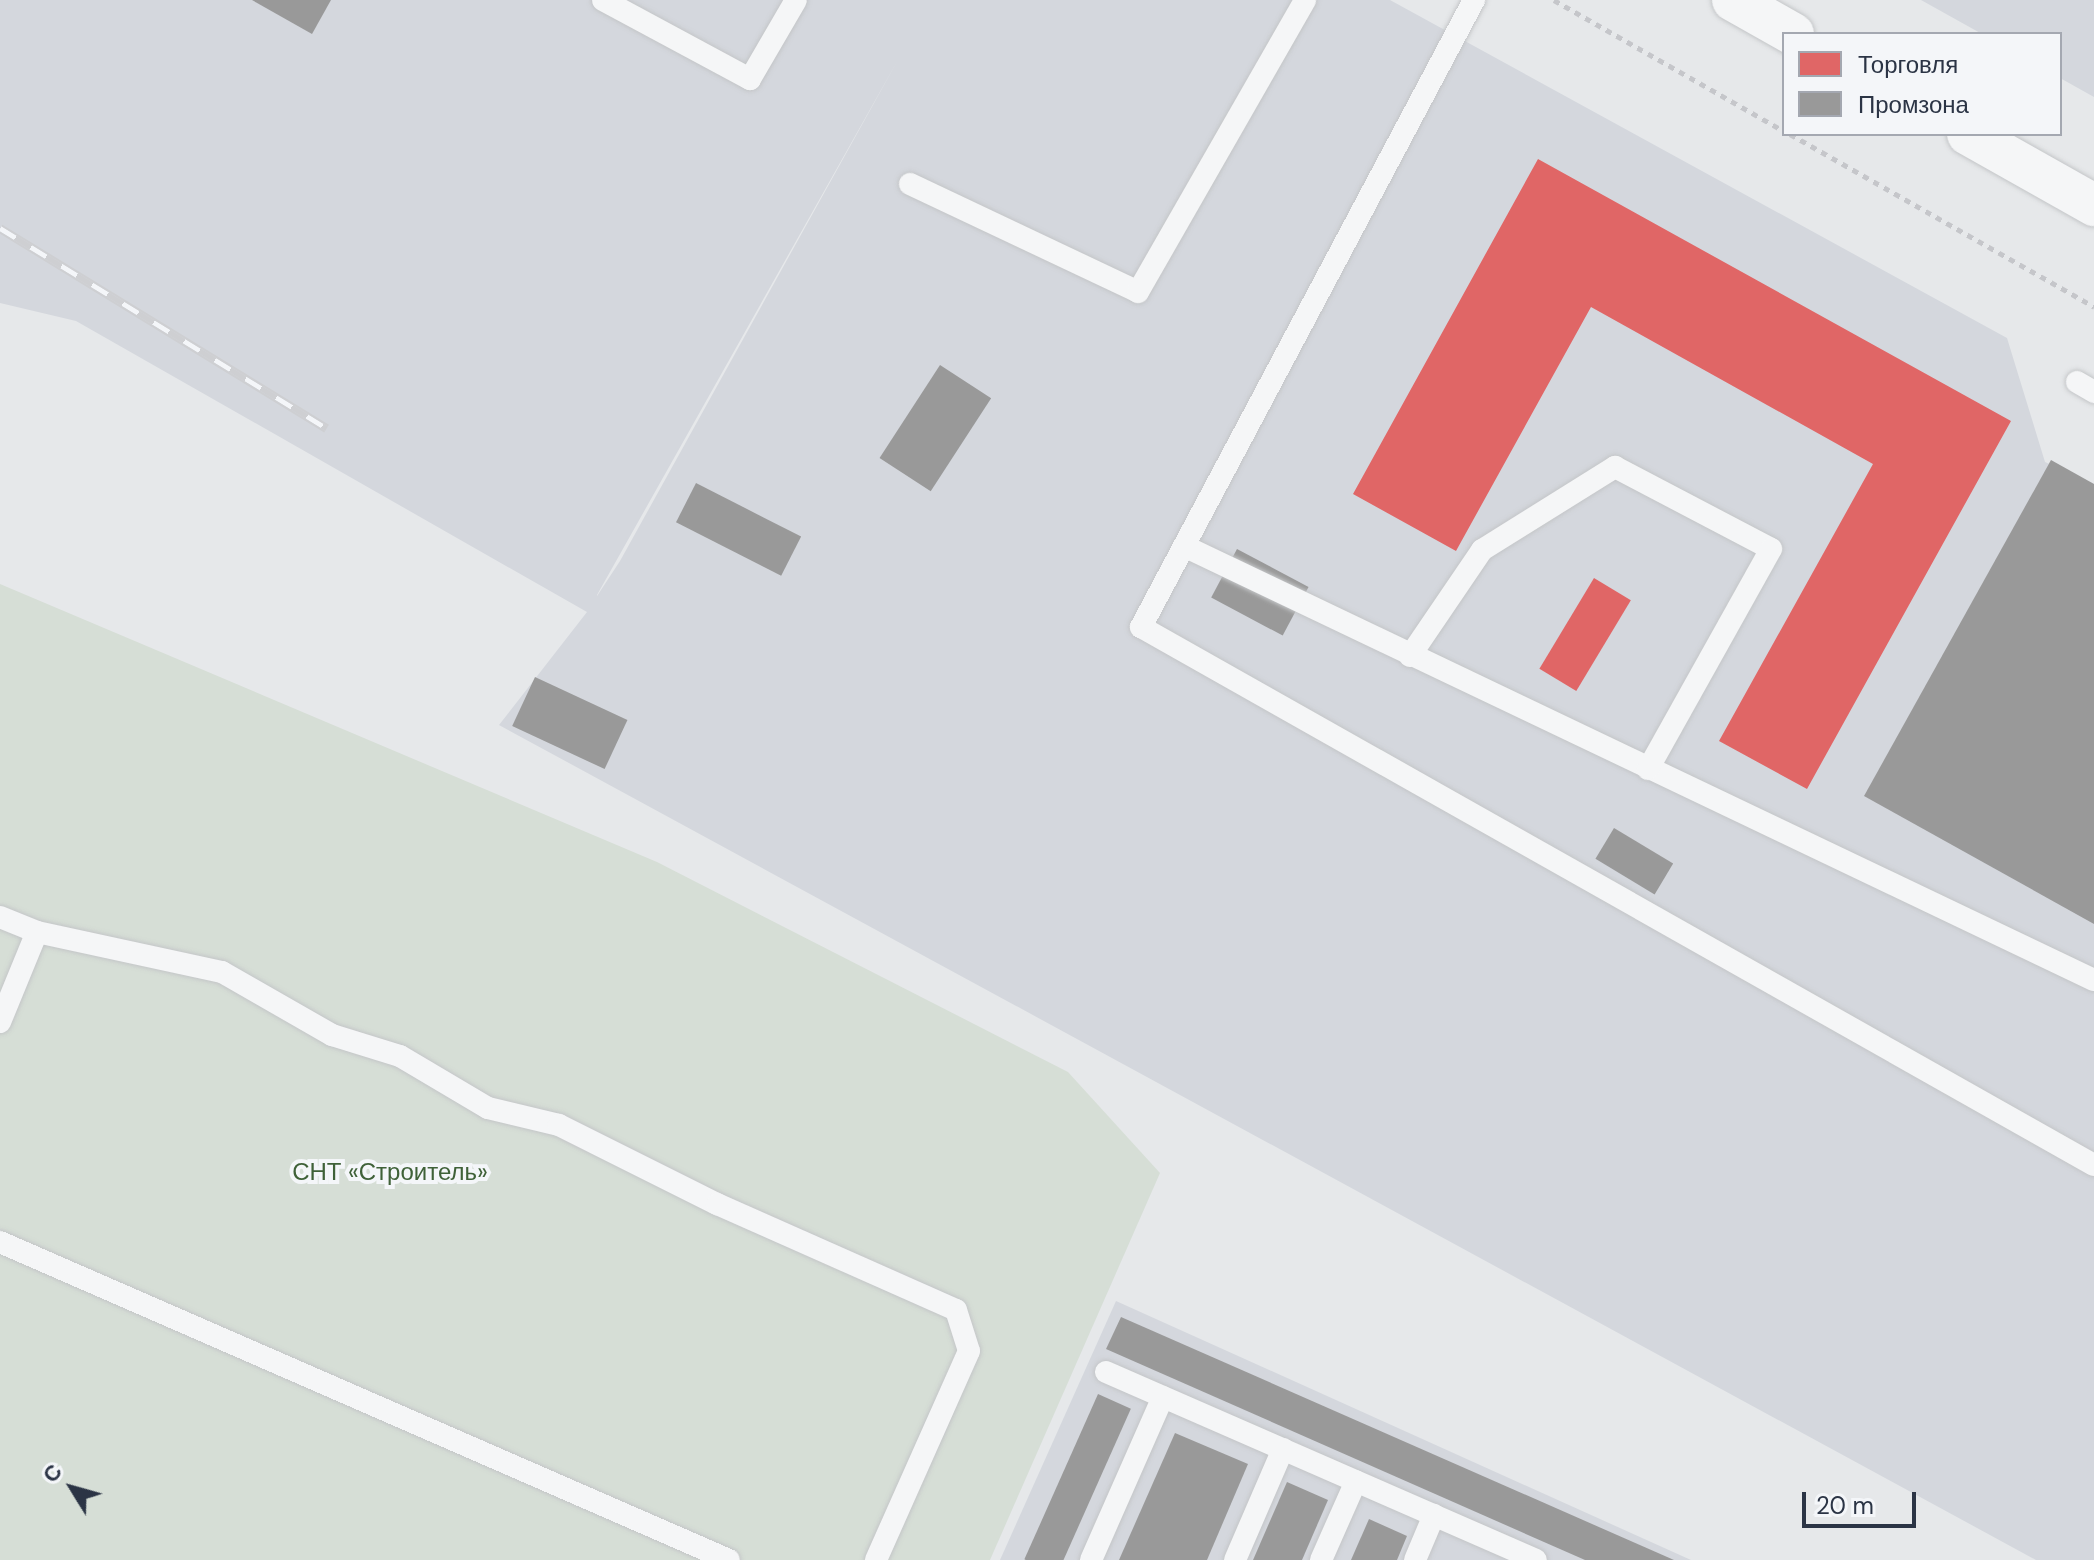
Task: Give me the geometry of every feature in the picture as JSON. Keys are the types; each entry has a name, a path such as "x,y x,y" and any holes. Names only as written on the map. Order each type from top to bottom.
{"street":[{"path":"1733,0 1789,32"},
{"path":"1972,136 2094,205"}],"lane":[{"path":"603,0 750,79 796,0"},
{"path":"910,184 1138,292 1305,0"},
{"path":"1474,0 1141,627 2094,1165"},
{"path":"1410,656 1482,550 1615,467 1771,549 1648,769"},
{"path":"1184,546 2094,980"},
{"path":"0,917 37,932 222,972 332,1035 400,1056 488,1108 559,1125 717,1204 956,1310 969,1351 876,1560"},
{"path":"0,1022 37,932"},
{"path":"0,1242 729,1560"},
{"path":"1106,1372 1536,1560"},
{"path":"1091,1560 1163,1397"},
{"path":"1235,1560 1283,1449"},
{"path":"1321,1560 1356,1481"},
{"path":"1415,1560 1434,1515"}],"path":[{"path":"1554,0 1782,130"},
{"path":"1794,136 2094,307"}],"shaded area":[{"path":"0,0 1390,0 2007,338 2045,462 2094,484 2094,1560 2036,1560 499,725 587,612 76,321 0,303","holes":["899,58 620,561 597,596"]},
{"path":"1921,0 2094,0 2094,97 2062,79 2062,32 1978,32"},
{"path":"1116,1301 1691,1560 1000,1560"}],"green space":[{"name":"СНТ «Строитель»","path":"0,584 657,862 1068,1072 1160,1173 990,1560 0,1560"}],"building: Торговля":[{"path":"1538,159 2011,421 1807,789 1719,741 1873,464 1591,307 1456,551 1353,494"},
{"path":"1594,578 1631,600 1576,691 1539,669"}],"building: Промзона":[{"path":"252,0 331,0 312,34"},
{"path":"940,365 991,398 931,491 880,458"},
{"path":"2051,460 2094,484 2094,924 1864,796"},
{"path":"696,483 801,537 781,576 676,522"},
{"path":"1237,549 1309,587 1283,636 1211,598"},
{"path":"535,677 627,720 605,769 512,726"},
{"path":"1614,828 1673,864 1655,894 1595,859"},
{"path":"1121,1317 1674,1560 1585,1560 1106,1349"},
{"path":"1098,1394 1131,1409 1063,1560 1024,1559"},
{"path":"1175,1433 1248,1464 1207,1560 1119,1560"},
{"path":"1287,1482 1328,1500 1302,1560 1253,1560"},
{"path":"1369,1519 1407,1536 1397,1560 1351,1560"}],"railway":[{"path":"0,228 327,428"}]}
